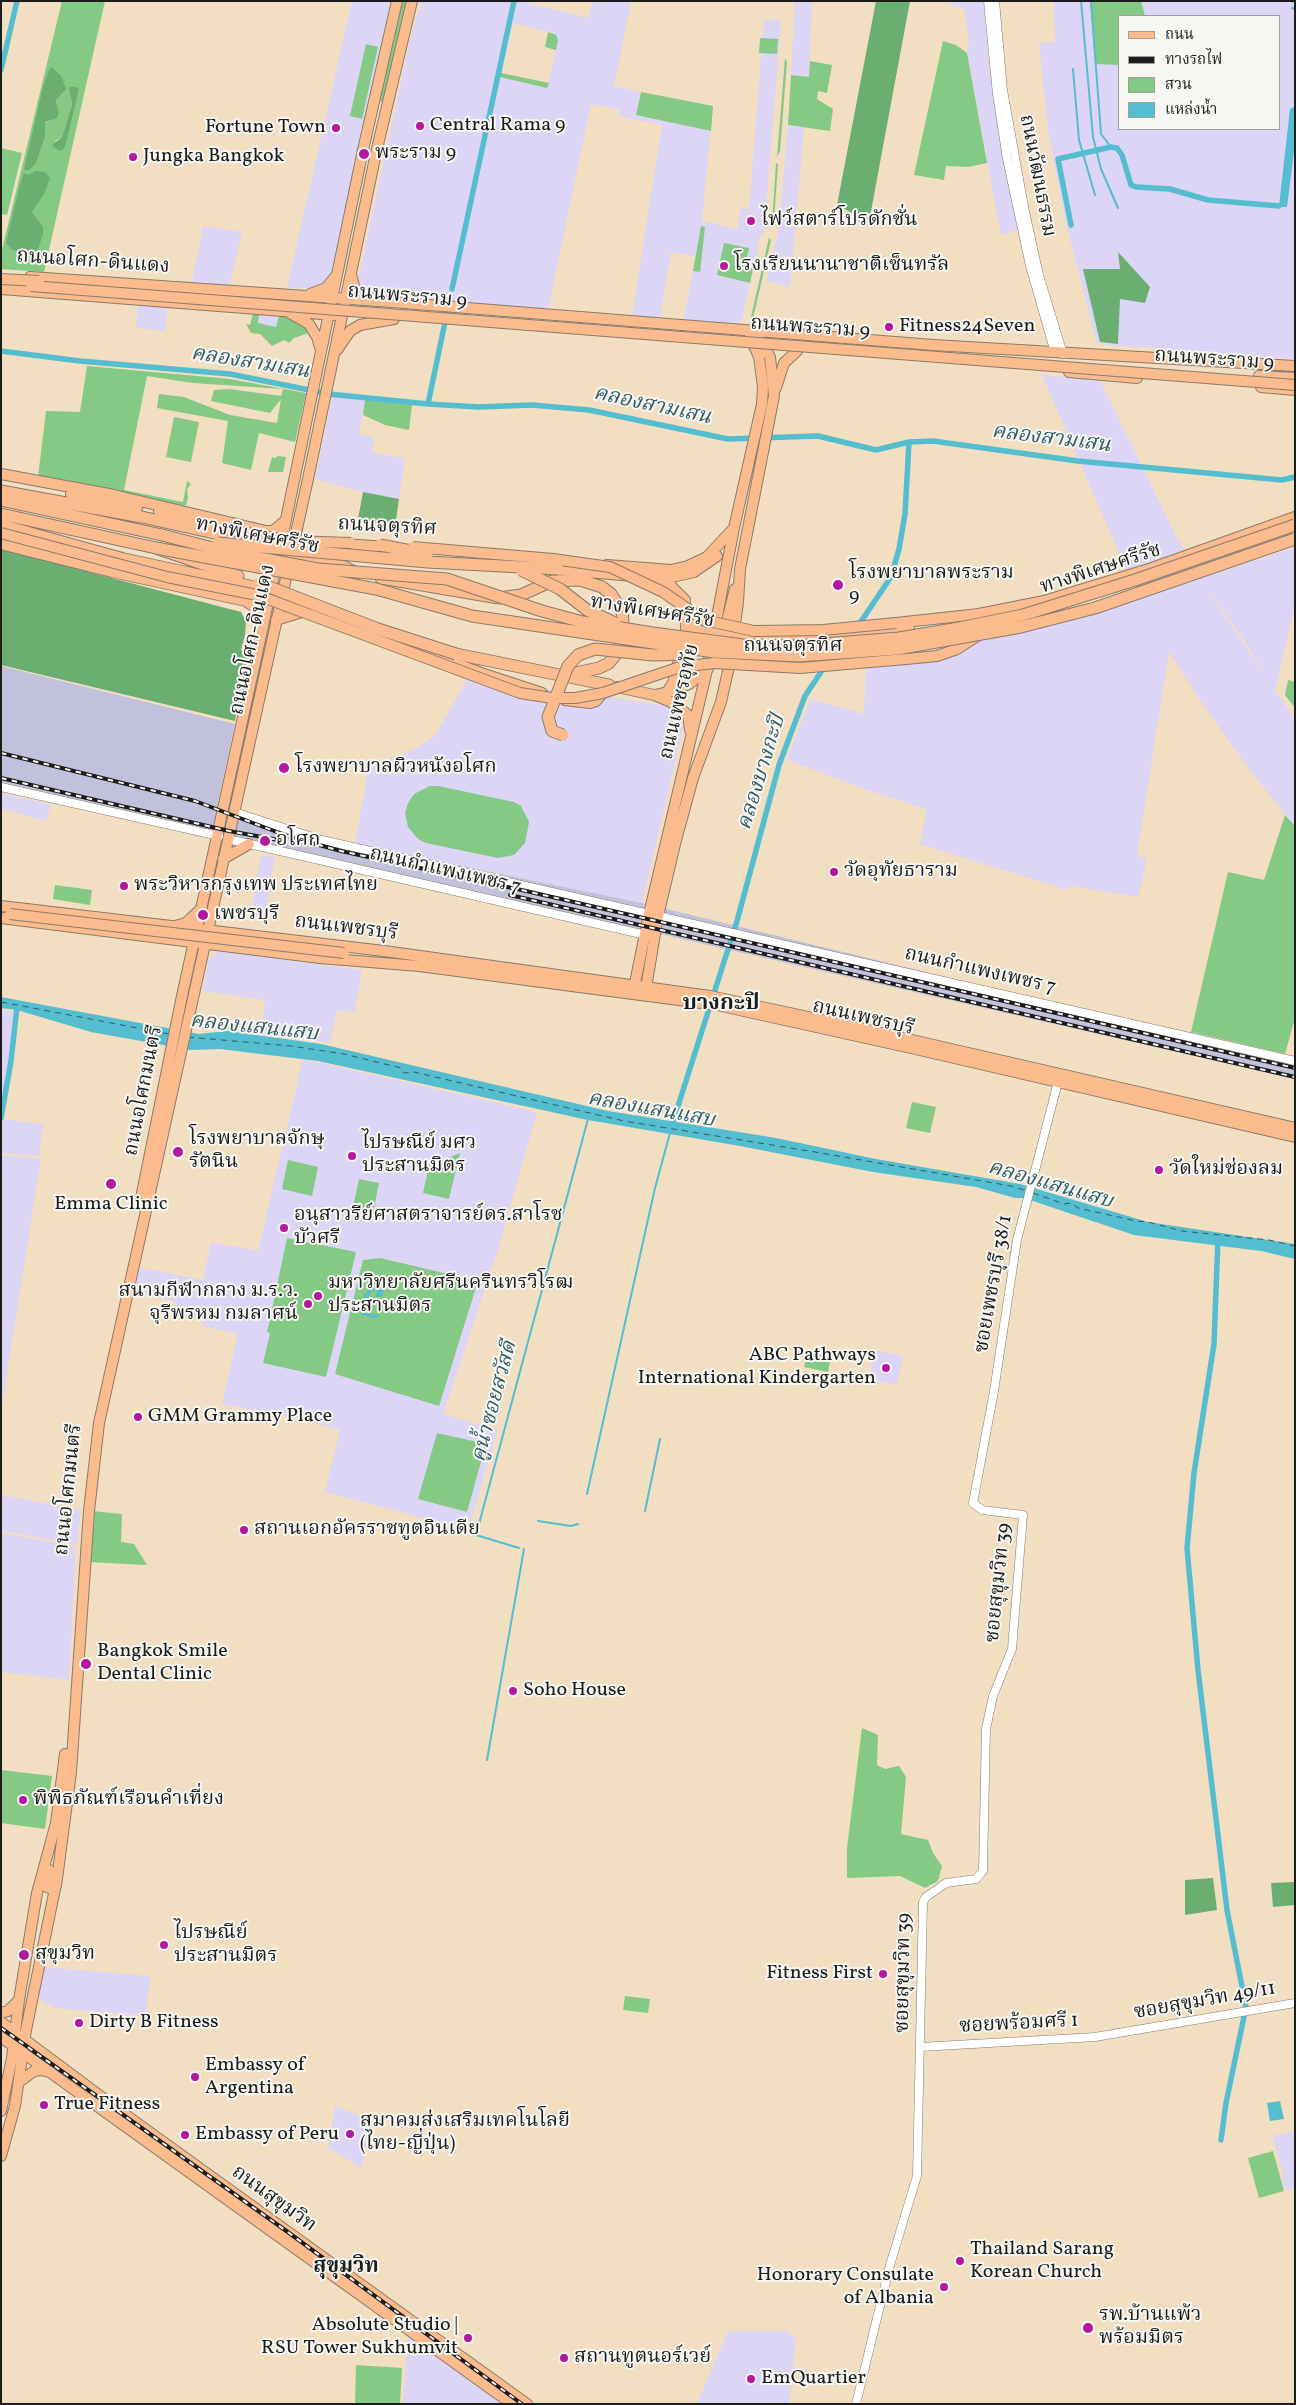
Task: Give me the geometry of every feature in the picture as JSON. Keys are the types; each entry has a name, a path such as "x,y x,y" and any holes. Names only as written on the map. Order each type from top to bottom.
{"highway":[{"path":"1,491 269,545 287,544"},
{"name":"ทางพิเศษศรีรัช","path":"1,500 162,535 234,553 318,569 447,579 542,611 583,622 653,634 743,645 798,646 899,638 959,628 1023,614 1107,589 1295,525"},
{"name":"ทางพิเศษศรีรัช","path":"1,514 156,548 376,589 472,616 722,651 816,655 888,650 939,643 1021,627 1095,608 1295,539"},
{"path":"1,525 124,559 254,587 264,593 268,604"},
{"path":"162,535 274,549 427,562 558,568 652,577"},
{"path":"380,545 418,554 486,560 530,572 560,589 587,610 613,622 653,634"},
{"path":"156,548 275,589 378,629 456,654 609,685"},
{"path":"312,560 337,563 361,575 499,598 521,595 541,584 593,571"},
{"path":"561,676 599,668 609,663 617,653 624,635 622,611 612,594 590,582 566,579"},
{"path":"563,735 552,731 549,726 550,708 568,666 585,651 596,649 673,655 722,651"}],"main road":[{"path":"327,306 339,268 363,150 397,1"},
{"path":"346,300 376,152 412,1"},
{"path":"363,150 373,155 376,152"},
{"path":"295,296 321,292 330,284 339,268"},
{"path":"351,272 354,286 358,292 378,301"},
{"name":"ถนนอโศก-ดินแดง","path":"1,275 295,296 327,306 343,315"},
{"name":"ถนนอโศก-ดินแดง","path":"1,278 327,306"},
{"name":"ถนนอโศก-ดินแดง","path":"1,284 327,306"},
{"path":"170,302 172,287"},
{"name":"ถนนอโศก-ดินแดง","path":"1,289 288,312 327,306 346,300 322,413 287,544 268,604 223,838 202,908 202,930"},
{"path":"205,305 207,289"},
{"name":"ถนนพระราม 9","path":"346,300 1059,354 1295,366"},
{"name":"ถนนพระราม 9","path":"327,306 1295,378"},
{"name":"ถนนพระราม 9","path":"327,306 1295,385"},
{"name":"ถนนอโศก-ดินแดง","path":"199,943 213,902 223,859 223,838 234,812 282,591 287,544 286,520 322,354 327,306"},
{"path":"288,312 309,324 317,337 322,354"},
{"name":"ถนนพระราม 9","path":"343,315 1295,390"},
{"path":"335,352 350,332 360,325 394,319"},
{"name":"ถนนเพชรอุทัย","path":"724,636 740,569 774,396 772,367 750,330"},
{"name":"ถนนเพชรอุทัย","path":"653,915 693,778 721,702 722,651 732,541 763,387 761,348"},
{"path":"774,396 784,363 797,351"},
{"path":"1059,354 1066,372"},
{"path":"1230,363 1295,370"},
{"path":"1,474 114,495 266,531 273,531 286,520"},
{"name":"ถนนจตุรทิศ","path":"1,480 282,539 553,558 610,567 663,592 704,620 754,631 893,627"},
{"name":"ถนนจตุรทิศ","path":"724,636 788,638 822,636 979,614 1044,602 1152,568 1295,517"},
{"name":"ถนนจตุรทิศ","path":"312,560 325,550 336,545 353,544 671,570 688,566 707,557 734,528"},
{"name":"ถนนจตุรทิศ","path":"1,534 167,577 257,595 520,693 544,696 575,698 602,693 680,666 714,663 800,668 944,654 957,649 982,633"},
{"name":"ถนนจตุรทิศ","path":"722,651 803,652 872,648 982,633 1115,597 1295,534"},
{"path":"652,577 672,577 694,572 717,556 732,541"},
{"path":"1,544 112,572 246,601 254,607 263,626"},
{"path":"287,544 298,558 312,560"},
{"path":"652,577 669,584 680,592 685,600 686,628 673,683 667,692"},
{"path":"282,591 296,604 311,610 481,673 563,699 590,703 596,701 609,685 654,695 672,702 688,715 690,724 689,746"},
{"path":"276,620 291,614 311,610"},
{"path":"687,616 694,628 724,636"},
{"path":"654,695 689,684 707,670 722,651 691,638 686,628"},
{"path":"788,638 788,652"},
{"name":"ถนนเพชรอุทัย","path":"634,991 644,967 653,915 707,670"},
{"path":"223,859 249,844"},
{"path":"213,902 212,912 215,922 224,933"},
{"name":"ถนนเพชรบุรี","path":"1,906 265,937 419,961 713,1001"},
{"path":"174,927 186,923 202,908"},
{"name":"ถนนเพชรบุรี","path":"4,915 137,935 369,964 419,961"},
{"name":"ถนนเพชรบุรี","path":"4,915 419,961"},
{"path":"137,935 144,931 143,924 140,922"},
{"path":"264,951 259,945 260,940 265,937"},
{"path":"172,939 185,945 195,961 223,946"},
{"name":"ถนนอโศกมนตรี","path":"1,2111 37,1893 51,1846 63,1777 91,1436 199,943"},
{"name":"ถนนเพชรอุทัย","path":"644,967 646,988"},
{"name":"ถนนเพชรบุรี","path":"634,991 646,988 862,1033 1193,1109 1295,1137"},
{"name":"ถนนอโศกมนตรี","path":"1,2156 19,2082 24,2054 24,2038 56,1886 71,1772 96,1441 169,1080"},
{"name":"ถนนเพชรบุรี","path":"1193,1109 1295,1128"},
{"path":"51,1846 46,1887 52,1889 56,1886"},
{"path":"1,2013 8,2010 19,2000"},
{"name":"ถนนสุขุมวิท","path":"1,2022 257,2216"},
{"name":"ถนนสุขุมวิท","path":"1,2037 357,2287 512,2404"},
{"path":"19,2082 34,2071 41,2070 52,2073"},
{"name":"ถนนสุขุมวิท","path":"427,2338 527,2404"}],"street":[{"name":"ถนนวัฒนธรรม","path":"988,1 994,25 1004,123 1059,354"},
{"name":"ถนนวัฒนธรรม","path":"994,25 995,1"},
{"name":"ถนนกำแพงเพชร 7","path":"1,787 650,936"},
{"name":"ถนนกำแพงเพชร 7","path":"234,812 347,846 1295,1061"},
{"name":"ซอยเพชรบุรี 38/1","path":"973,1503 994,1390 1012,1265 1059,1078"},
{"name":"ซอยสุขุมวิท 39","path":"856,2404 890,2265 917,2176 924,1899 946,1882 976,1879 983,1871 986,1729 993,1696 1012,1649 1023,1515 982,1510 973,1503"},
{"name":"ซอยสุขุมวิท 49/11","path":"1120,2033 1295,2003"},
{"name":"ซอยพร้อมศรี 1","path":"920,2047 1080,2039 1120,2033"}],"shaded area":[{"path":"352,1 397,1 332,278 319,289 287,288"},
{"path":"421,1 519,1 588,18 593,1 631,1 614,86 641,92 636,115 647,117 653,95 713,106 702,221 738,229 740,208 749,209 764,19 781,21 764,234 761,234 742,320 737,324 683,322 696,256 671,252 660,318 632,316 662,125 619,116 620,110 591,104 548,310 364,294 357,285 410,40","holes":["513,23 553,33 558,40 547,88 501,77"]},
{"path":"795,1 812,1 809,77 791,75"},
{"path":"951,1 984,1 989,64 999,130 1020,229 1001,235 967,53 969,41 964,9 950,5"},
{"path":"1054,1 1295,1 1295,359 1097,344 1065,220 1048,130 1039,43 1055,42"},
{"path":"788,126 804,127 790,287 767,281 779,227"},
{"path":"203,226 242,232 229,287 192,283"},
{"path":"138,304 168,307 165,331 136,328"},
{"path":"259,314 279,316 277,327 257,323"},
{"path":"1042,375 1100,380 1177,538 1201,578 1295,547 1295,605 1275,691 1295,718 1295,826 1255,777 1203,705 1169,652 1137,855 1147,859 1138,897 1071,886 1067,890 920,844 927,809 875,793 787,760 810,699 864,714 866,668 937,660 979,640 1141,597 1125,567","holes":["1206,586 1242,637 1269,682"]},
{"path":"332,397 365,399 359,434 374,437 372,453 405,458 399,499 363,492 315,479"},
{"path":"1,666 235,724 217,806 355,844 642,903 1295,1062 1295,1079 1,782"},
{"path":"467,679 667,705 678,714 683,729 642,903 355,844 369,766 413,750 435,736"},
{"path":"1,793 51,805 46,821 1,809"},
{"path":"261,855 275,857 265,917 251,915"},
{"path":"220,951 362,970 355,1012 337,1010 330,1043 261,1032 265,1000 202,991 209,959"},
{"path":"1,1010 19,1012 1,1116"},
{"name":"มหาวิทยาลัยศรีนครินทรวิโรฒ ประสานมิตร","path":"303,1059 537,1112 498,1250 443,1414 498,1430 468,1530 325,1492 340,1430 296,1418 222,1404 238,1334 203,1326 204,1318 175,1313 177,1302 131,1291 137,1267 203,1280 211,1242 258,1251"},
{"path":"1,1119 43,1124 39,1156 1,1153"},
{"path":"1,1155 41,1159 1,1412"},
{"name":"ABC Pathways International Kindergarten","path":"874,1350 903,1356 897,1385 869,1380"},
{"path":"1,1495 81,1510 77,1544 1,1531"},
{"path":"1,1533 76,1546 69,1680 1,1672"},
{"path":"44,1967 150,1976 146,2016 55,2008 38,1999"},
{"name":"สมาคมส่งเสริมเทคโนโลยี (ไทย-ญี่ปุ่น)","path":"335,2106 372,2120 362,2168 328,2148"},
{"path":"1295,2131 1295,2190 1285,2189 1285,2185 1282,2185 1283,2172 1272,2136"},
{"name":"EmQuartier","path":"728,2331 787,2331 796,2339 789,2404 697,2404"},
{"path":"408,2335 503,2404 403,2404"}],"green space":[{"path":"62,1 105,1 44,272 1,269 1,254","holes":["49,69 66,89 56,101 59,112 50,121 45,122 45,137 36,164 28,171 25,168","69,90 79,90 66,145 62,150 55,141 62,137 72,104","29,175 32,212 43,226 6,243"]},
{"path":"401,1 408,1 382,102 379,101"},
{"path":"876,1 910,1 869,222 837,205"},
{"path":"1090,1 1141,1 1145,15 1118,15 1118,65 1095,64"},
{"path":"548,32 556,35 558,40 556,50 545,47"},
{"path":"760,38 778,39 777,54 759,53"},
{"path":"943,41 956,45 967,53 987,163 968,167 946,166 944,180 914,175"},
{"path":"366,44 378,47 362,119 350,116"},
{"path":"785,58 787,62 780,151 777,157"},
{"path":"810,61 832,65 827,93 818,91 817,99 833,109 830,131 788,125 791,75 809,77"},
{"path":"52,67 62,77 66,89 56,101 59,112 57,118 45,122 45,137 36,164 28,171 24,169 43,87 49,69"},
{"path":"501,73 549,83 547,88 500,77"},
{"path":"70,87 77,87 79,90 66,145 62,151 52,145 62,137 72,104"},
{"path":"641,92 713,106 711,131 636,115"},
{"path":"1,148 22,153 7,215 1,214"},
{"path":"776,163 778,164 774,221 772,224"},
{"path":"35,171 45,172 50,178 44,194 32,212 43,226 43,234 37,252 27,253 12,250 6,243 24,173 29,175"},
{"path":"701,226 705,227 700,272 693,271"},
{"path":"769,238 771,240 752,323 751,317"},
{"path":"724,243 749,248 745,266 753,269 750,283 717,275"},
{"path":"1118,252 1150,287 1145,303 1120,299 1118,344 1100,342 1083,269 1120,269"},
{"path":"253,313 259,314 258,323 276,327 279,316 299,321 309,333 294,338 289,343 284,340 272,346 260,334 251,333 246,324 250,325"},
{"path":"87,366 230,379 306,393 295,442 259,433 251,470 222,463 228,421 157,408 159,394 184,397 230,415 277,423 281,399 270,413 211,401 214,390 229,389 281,396 283,389 193,383 147,376 124,490 183,502 187,481 191,484 187,489 188,498 186,505 182,507 38,477 46,411 80,412"},
{"path":"365,399 412,405 409,430 385,425 363,415"},
{"path":"174,417 199,422 191,462 166,457"},
{"path":"277,456 286,457 283,472 268,472 272,457 276,458"},
{"path":"363,492 399,499 395,527 358,519"},
{"path":"1,549 241,612 246,621 241,650 248,655 235,721 1,665"},
{"path":"1288,680 1295,682 1295,708 1285,695"},
{"path":"430,786 514,802 521,806 529,822 525,843 514,855 498,858 426,843 418,839 408,827 405,813 408,803 414,794"},
{"path":"1285,815 1295,826 1295,1018 1285,1054 1191,1032 1228,872 1264,880"},
{"path":"55,885 92,890 90,905 53,899"},
{"path":"912,1102 936,1107 930,1133 906,1128"},
{"path":"460,1153 449,1199 423,1193 429,1166"},
{"path":"288,1160 318,1167 312,1196 282,1189"},
{"path":"359,1179 379,1183 373,1212 353,1208"},
{"name":"สนามกีฬากลาง ม.ร.ว. จุรีพรหม กมลาศน์","path":"287,1238 356,1252 326,1377 263,1363 270,1333 267,1332"},
{"path":"380,1258 478,1281 439,1406 335,1374 363,1260"},
{"path":"808,1352 831,1357 828,1372 804,1367"},
{"path":"437,1433 486,1444 467,1512 418,1499"},
{"path":"92,1511 122,1514 121,1542 134,1544 147,1565 88,1562"},
{"path":"862,1728 878,1735 877,1765 885,1769 899,1766 906,1777 901,1834 928,1840 933,1853 942,1866 938,1881 925,1888 900,1876 847,1878 847,1848"},
{"path":"1,1770 52,1776 45,1829 1,1823"},
{"path":"1213,1878 1217,1910 1185,1915 1185,1880"},
{"path":"1295,1882 1295,1905 1273,1907 1271,1883"},
{"path":"625,1996 650,1999 648,2013 623,2010"},
{"path":"1273,2151 1284,2191 1259,2198 1248,2158"},
{"path":"356,2365 402,2368 400,2404 355,2404"}],"water":[{"path":"1295,106 1295,143 1287,207 1282,207 1279,206 1290,109"},
{"path":"1,997 199,1034 227,1031 321,1044 608,1111 776,1138 876,1159 1020,1184 1148,1222 1295,1244 1295,1259 1261,1251 1134,1235 1024,1198 1015,1198 976,1187 873,1172 740,1146 588,1120 318,1061 220,1049 191,1050 91,1032 17,1010 1,1008"},
{"path":"369,1287 384,1290 382,1296 379,1297 376,1296 377,1291 371,1290 369,1297 364,1301 362,1307 365,1313 376,1315 379,1313 377,1318 362,1315 360,1312 364,1294 367,1293"},
{"path":"1280,2101 1284,2119 1270,2121 1267,2103"}],"waterway":[{"path":"1,70 17,1"},
{"path":"452,289 514,1"},
{"path":"1081,1 1093,137 1101,169 1118,208"},
{"path":"1091,1 1101,134 1111,147"},
{"path":"1073,69 1079,140 1095,195"},
{"path":"1071,225 1058,159 1111,147 1117,148 1122,155 1131,185 1136,187 1170,189 1208,200 1279,206"},
{"path":"428,404 450,298"},
{"name":"คลองสามเสน","path":"1,351 80,361 230,374 329,394 428,404 479,407 532,405 589,410 728,439 818,436 876,450 909,442 933,441 1078,461 1282,480 1295,477"},
{"name":"คลองบางกะปิ","path":"858,626 891,577 899,549 905,514 909,442"},
{"name":"คลองบางกะปิ","path":"671,1128 737,921 779,765 805,696 825,666"},
{"path":"1,1118 11,1061 17,1007"},
{"name":"คูน้ำซอยสวัสดี","path":"519,1548 476,1535 588,1119"},
{"name":"คูน้ำซอยสวัสดี","path":"587,1494 655,1188 670,1133"},
{"path":"1218,1238 1214,1344 1194,1473 1187,1548 1198,1670 1227,1910 1246,2007 1226,2103 1221,2140"},
{"name":"คูน้ำซอยสวัสดี","path":"645,1511 660,1439"},
{"name":"คูน้ำซอยสวัสดี","path":"538,1521 571,1526 578,1524"},
{"name":"คูน้ำซอยสวัสดี","path":"487,1760 524,1549"}],"ferry route":[{"path":"1,1002 169,1034"},
{"path":"188,1037 291,1046 344,1054 401,1068 404,1073 414,1072 624,1121 1011,1186 1027,1191"},
{"path":"1033,1193 1064,1204 1071,1203 1078,1208 1182,1231 1269,1240 1295,1246"}],"railway":[{"path":"1,753 195,801 290,837 341,851 526,891 1295,1068"},
{"path":"1,778 229,831 284,841"},
{"path":"510,895 1295,1077"},
{"path":"1,2028 285,2230 522,2404"}],"place":[{"name":"Central Rama 9","path":"420,126"},
{"name":"Fortune Town","path":"336,128"},
{"name":"พระราม 9","path":"364,154"},
{"name":"Jungka Bangkok","path":"133,157"},
{"name":"ไฟว์สตาร์โปรดักชั่น","path":"751,221"},
{"name":"โรงเรียนนานาชาติเซ็นทรัล","path":"724,266"},
{"name":"Fitness24Seven","path":"889,327"},
{"name":"โรงพยาบาลพระราม 9","path":"838,585"},
{"name":"โรงพยาบาลผิวหนังอโศก","path":"284,768"},
{"name":"อโศก","path":"265,841"},
{"name":"วัดอุทัยธาราม","path":"834,872"},
{"name":"พระวิหารกรุงเทพ ประเทศไทย","path":"124,886"},
{"name":"เพชรบุรี","path":"203,915"},
{"name":"โรงพยาบาลจักษุ รัตนิน","path":"178,1152"},
{"name":"ไปรษณีย์ มศว ประสานมิตร","path":"352,1156"},
{"name":"วัดใหม่ช่องลม","path":"1159,1170"},
{"name":"Emma Clinic","path":"111,1184"},
{"name":"อนุสาวรีย์ศาสตราจารย์ดร.สาโรช บัวศรี","path":"284,1228"},
{"name":"มหาวิทยาลัยศรีนครินทรวิโรฒ ประสานมิตร","path":"318,1296"},
{"name":"สนามกีฬากลาง ม.ร.ว. จุรีพรหม กมลาศน์","path":"308,1304"},
{"name":"ABC Pathways International Kindergarten","path":"886,1368"},
{"name":"GMM Grammy Place","path":"138,1417"},
{"name":"สถานเอกอัครราชทูตอินเดีย","path":"244,1530"},
{"name":"Bangkok Smile Dental Clinic","path":"86,1664"},
{"name":"Soho House","path":"513,1691"},
{"name":"พิพิธภัณฑ์เรือนคำเที่ยง","path":"23,1800"},
{"name":"ไปรษณีย์ ประสานมิตร","path":"164,1945"},
{"name":"สุขุมวิท","path":"24,1955"},
{"name":"Fitness First","path":"883,1974"},
{"name":"Dirty B Fitness","path":"79,2023"},
{"name":"Embassy of Argentina","path":"195,2077"},
{"name":"True Fitness","path":"44,2105"},
{"name":"สมาคมส่งเสริมเทคโนโลยี (ไทย-ญี่ปุ่น)","path":"350,2134"},
{"name":"Embassy of Peru","path":"185,2135"},
{"name":"Thailand Sarang Korean Church","path":"960,2261"},
{"name":"Honorary Consulate of Albania","path":"944,2287"},
{"name":"รพ.บ้านแพ้ว พร้อมมิตร","path":"1088,2328"},
{"name":"Absolute Studio | RSU Tower Sukhumvit","path":"468,2338"},
{"name":"สถานทูตนอร์เวย์","path":"564,2358"},
{"name":"EmQuartier","path":"751,2379"}],"district":[{"name":"บางกะปิ","path":"721,1005"},
{"name":"สุขุมวิท","path":"346,2268"}],"water label":[{"name":"คลองแสนแสบ","path":"254,1029"},
{"name":"คลองแสนแสบ","path":"651,1111"},
{"name":"คลองแสนแสบ","path":"1050,1186"}]}
